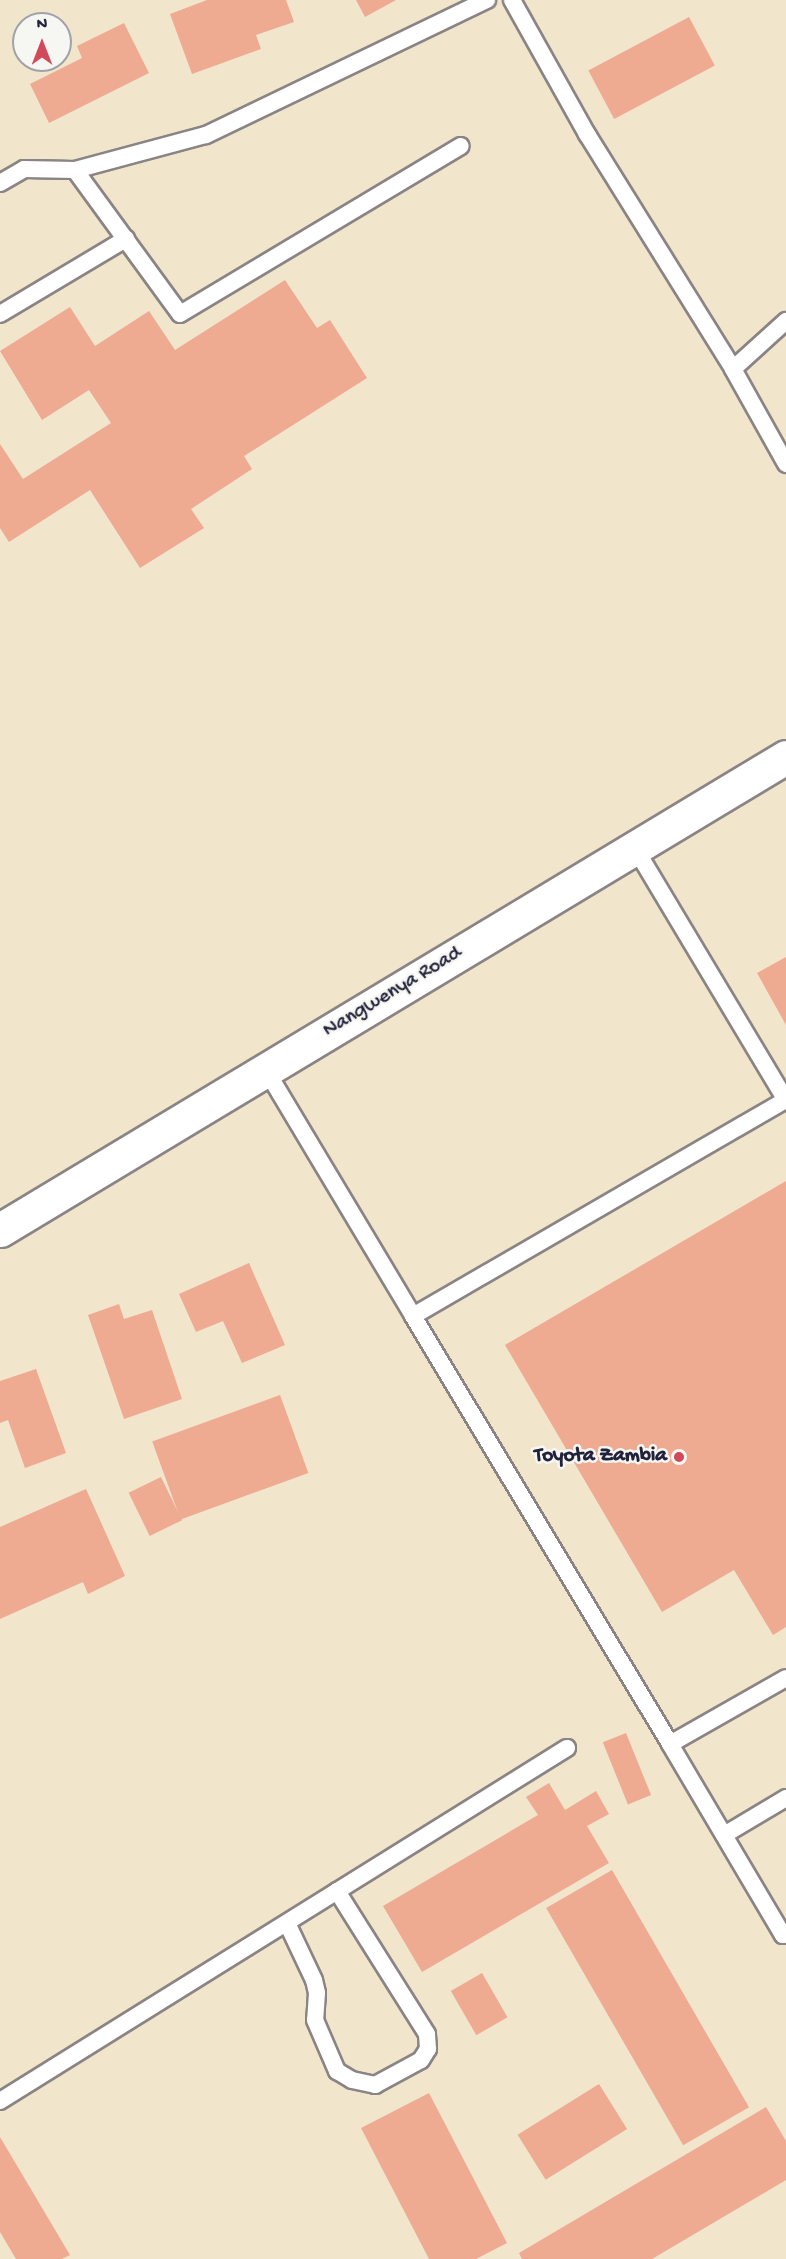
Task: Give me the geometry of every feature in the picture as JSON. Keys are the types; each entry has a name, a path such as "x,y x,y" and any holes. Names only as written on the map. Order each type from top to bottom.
{"main road":[{"name":"Nangwenya Road","path":"0,1230 786,757"}],"lane":[{"path":"0,183 24,169 75,170 206,135 487,0"},
{"path":"512,0 587,134 733,369 786,464"},
{"path":"75,170 180,314 461,146"},
{"path":"0,314 126,239"},
{"path":"733,369 786,321"},
{"path":"413,1316 786,1100 635,848"},
{"path":"266,1070 783,1935 786,1933"},
{"path":"670,1744 786,1678"},
{"path":"0,2101 567,1748"},
{"path":"723,1835 786,1798"},
{"path":"287,1923 314,1980 317,1993 315,2020 337,2071 352,2080 375,2085 421,2060 428,2049 427,2034 338,1891"}],"building":[{"path":"207,0 286,0 294,22 256,35 261,49 192,74 170,14"},
{"path":"356,0 396,0 365,17"},
{"path":"689,17 715,66 614,119 588,71"},
{"path":"124,23 149,73 49,123 30,84 54,72 72,72 72,63 82,58 77,46"},
{"path":"285,280 317,328 330,320 367,378 244,456 252,469 191,509 204,528 140,568 90,490 9,542 0,528 0,444 23,479 111,423 89,390 42,420 0,351 70,307 95,346 149,311 175,350"},
{"path":"786,957 786,1025 757,973"},
{"name":"Toyota Zambia","path":"786,1181 786,1627 773,1635 734,1570 662,1612 505,1345"},
{"path":"249,1263 285,1345 242,1363 223,1321 196,1332 179,1294"},
{"path":"119,1304 124,1319 152,1310 182,1399 124,1419 88,1315"},
{"path":"36,1369 66,1453 25,1468 8,1420 0,1423 0,1381"},
{"path":"280,1395 308,1473 181,1520 152,1442"},
{"path":"161,1477 182,1520 150,1536 129,1493"},
{"path":"86,1489 125,1576 88,1594 83,1582 0,1619 0,1527"},
{"path":"626,1733 651,1795 628,1804 603,1742"},
{"path":"549,1783 565,1810 596,1791 609,1814 587,1826 609,1863 422,1972 383,1906 538,1815 526,1797"},
{"path":"612,1870 749,2107 683,2145 546,1908"},
{"path":"482,1973 508,2017 476,2035 451,1991"},
{"path":"599,2084 627,2129 546,2180 518,2135"},
{"path":"429,2093 507,2243 476,2259 429,2259 361,2128"},
{"path":"766,2107 786,2141 786,2180 652,2259 522,2259 519,2253"},
{"path":"0,2137 70,2255 62,2259 16,2259 0,2232"}],"place":[{"name":"Toyota Zambia","path":"679,1457"}]}
